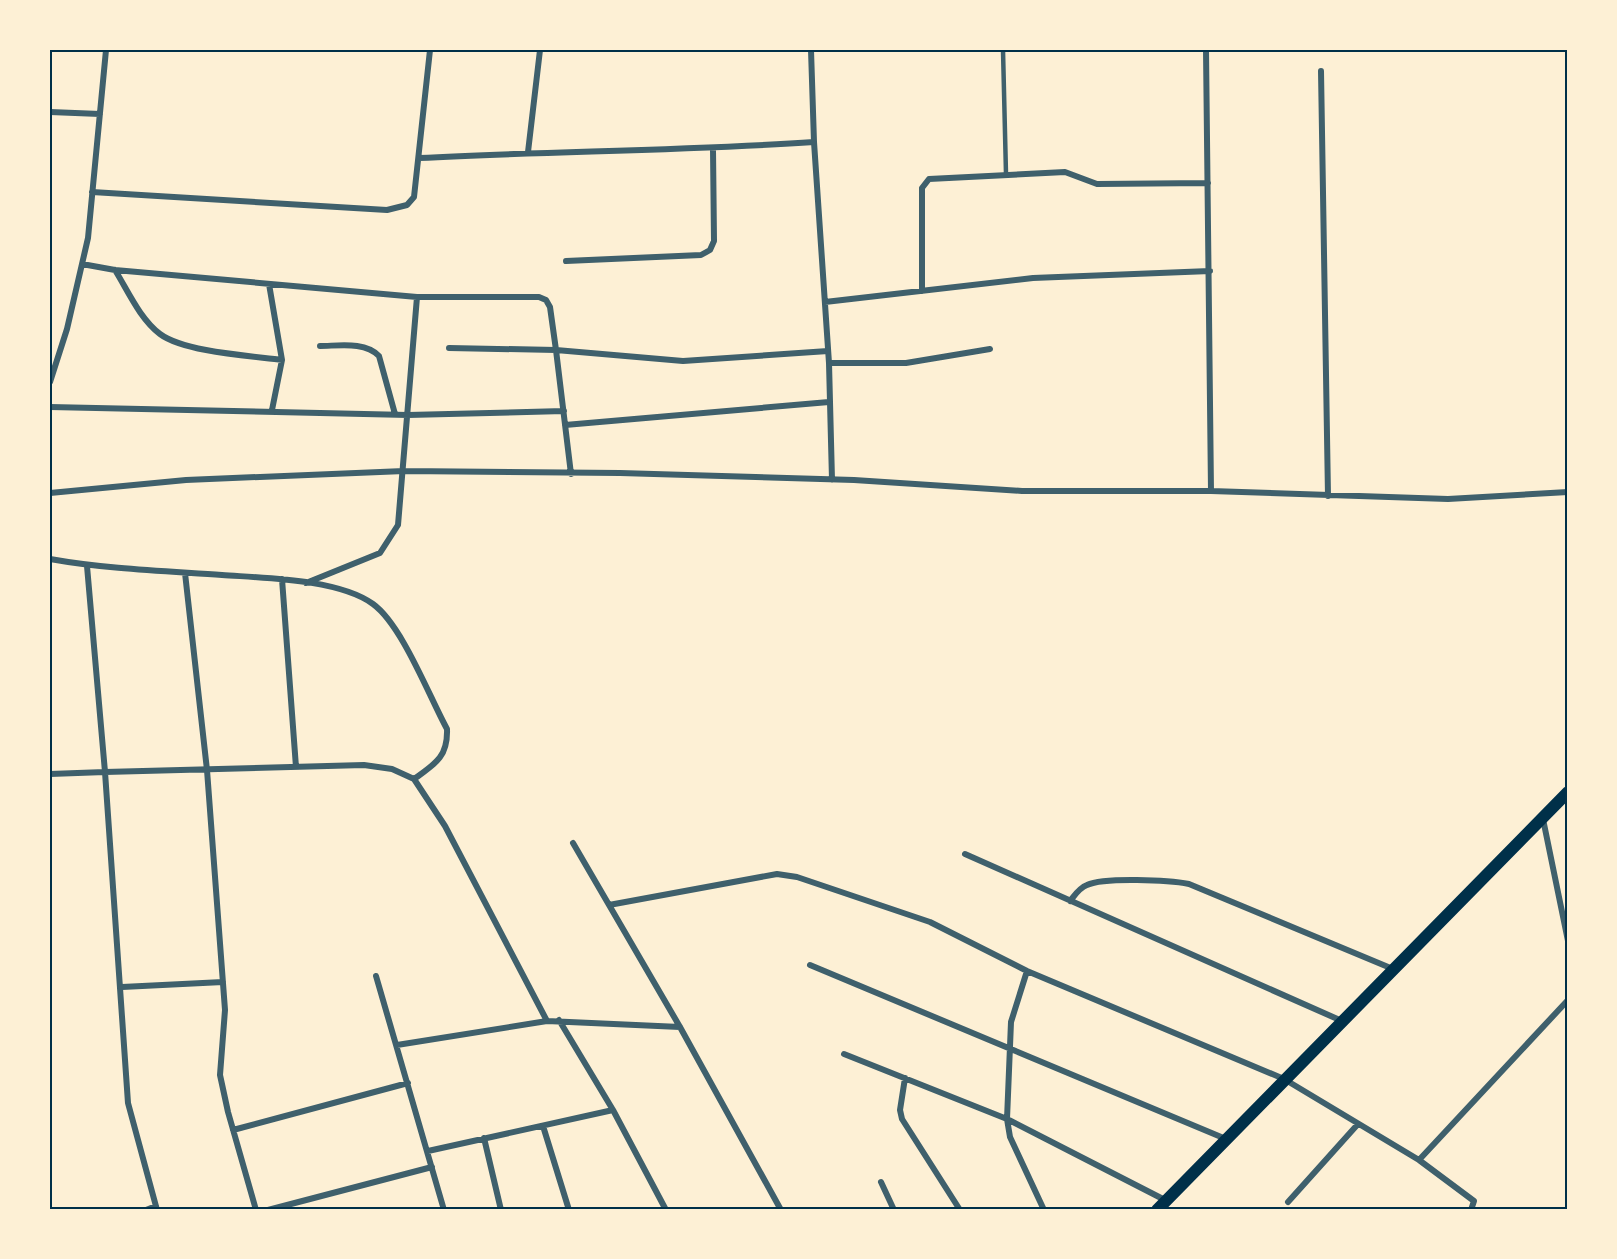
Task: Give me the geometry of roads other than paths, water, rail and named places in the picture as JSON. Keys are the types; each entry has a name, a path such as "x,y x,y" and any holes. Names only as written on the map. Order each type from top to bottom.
{"main road":[{"path":"1161,1205 1568,792"}],"street":[{"path":"50,382 67,328 82,264 92,192 106,50"},
{"path":"92,192 387,210 407,205 414,197 430,50"},
{"path":"528,152 540,50"},
{"path":"811,50 814,142 829,363 832,480"},
{"path":"1206,50 1211,491"},
{"path":"1321,71 1328,496"},
{"path":"50,112 100,114"},
{"path":"419,158 528,152 713,149 814,142"},
{"path":"566,261 701,255 710,250 714,241 713,149"},
{"path":"922,291 922,188 924,182 937,176 1065,172 1097,184 1208,183"},
{"path":"82,264 115,270 417,297 538,297 546,300 550,307 571,474"},
{"path":"115,270 148,323 161,335 185,345 282,360"},
{"path":"825,302 1033,278 1210,271"},
{"path":"269,284 282,360 272,410"},
{"path":"306,584 380,553 398,525 417,297"},
{"path":"320,346 364,347 375,352 379,356 395,414"},
{"path":"449,348 556,350 683,361 828,351"},
{"path":"829,363 906,363 990,349"},
{"path":"565,425 829,402"},
{"path":"50,407 272,410 408,415 564,411"},
{"path":"50,493 186,480 404,471 620,473 832,480 1022,491 1211,491 1448,499 1568,492"},
{"path":"50,559 87,566 282,579 344,590 358,596 380,611 396,632 447,729 447,746 435,764 414,779"},
{"path":"87,566 122,987 128,1103 156,1208 146,1209"},
{"path":"185,573 207,770 226,1024 220,1075 256,1209"},
{"path":"282,579 296,767"},
{"path":"50,774 363,765 392,769 414,779 445,826 547,1021"},
{"path":"1543,817 1568,941"},
{"path":"573,843 681,1027 781,1209"},
{"path":"965,854 1342,1021"},
{"path":"609,905 787,874 930,922 1027,971 1284,1079 1419,1160 1474,1201 1471,1209"},
{"path":"1070,901 1080,889 1091,884 1160,880 1189,884 1393,969"},
{"path":"810,965 1009,1046 1226,1139"},
{"path":"1027,971 1013,1012 1009,1046 1007,1119 1010,1137 1044,1209"},
{"path":"376,976 444,1209"},
{"path":"122,987 223,982"},
{"path":"1419,1160 1568,1000"},
{"path":"559,1020 613,1110 666,1209"},
{"path":"398,1045 559,1020 681,1027"},
{"path":"844,1054 1007,1119 1161,1205"},
{"path":"905,1078 900,1110 902,1119 960,1209"},
{"path":"233,1130 408,1083"},
{"path":"428,1151 613,1110"},
{"path":"1288,1202 1358,1124"},
{"path":"543,1126 569,1209"},
{"path":"484,1138 501,1209"},
{"path":"268,1209 432,1167"},
{"path":"880,1182 894,1209"}],"lane":[{"path":"1003,50 1006,174"}]}
